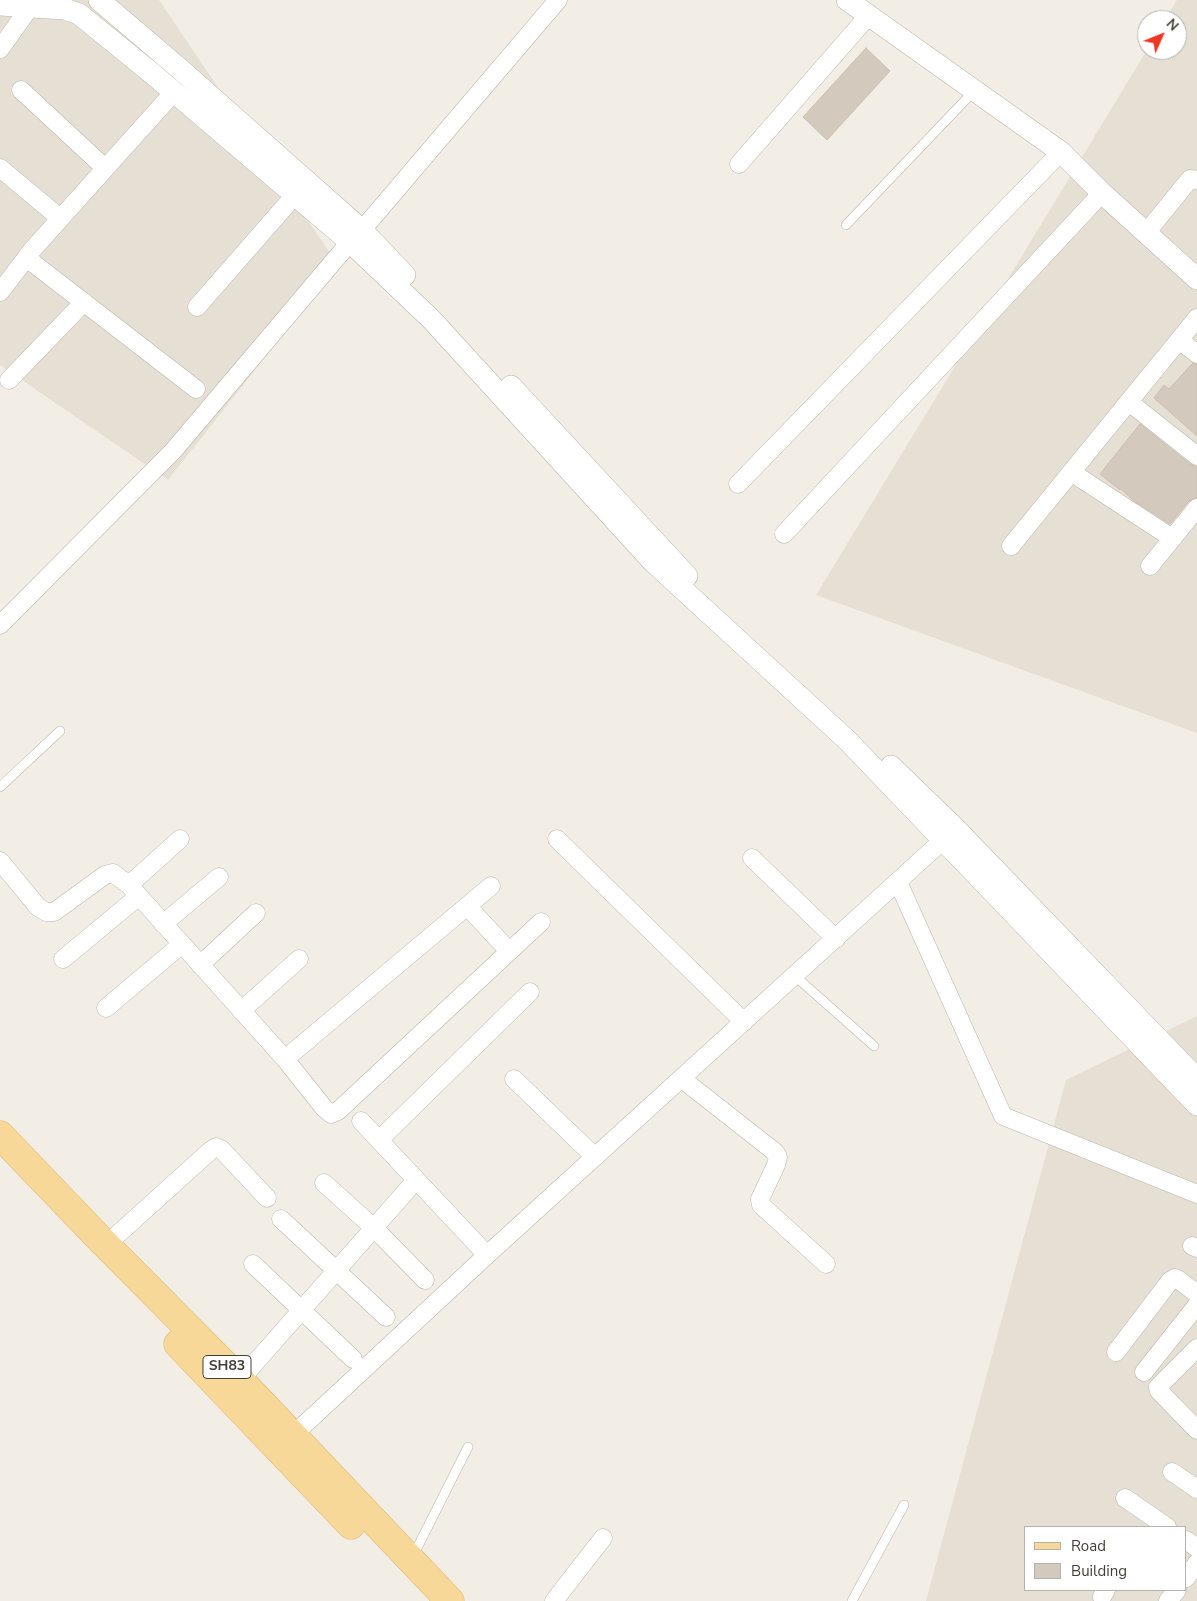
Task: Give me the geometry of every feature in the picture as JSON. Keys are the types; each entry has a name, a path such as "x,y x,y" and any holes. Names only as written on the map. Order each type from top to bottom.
{"main road":[{"name":"SH83","path":"0,1135 240,1380 450,1601"},
{"name":"SH83","path":"0,1162 112,1275 425,1601"}],"street":[{"path":"99,0 180,69 356,236 541,418 679,568 890,765 949,835 1197,1105"},
{"path":"0,625 174,451 558,0"},
{"path":"847,0 1061,152 1102,193 1197,279"},
{"path":"0,6 65,9 79,14 295,195 356,236"},
{"path":"0,49 30,7"},
{"path":"739,164 869,15"},
{"path":"21,90 105,168"},
{"path":"0,292 28,255 60,218 174,92"},
{"path":"738,484 1061,152"},
{"path":"0,168 60,218"},
{"path":"1146,233 1184,185 1190,180 1197,180"},
{"path":"784,534 1102,193"},
{"path":"197,307 295,195"},
{"path":"28,255 33,263 196,389"},
{"path":"9,380 84,302"},
{"path":"1011,546 1197,318"},
{"path":"1179,340 1197,354"},
{"path":"1129,402 1197,456"},
{"path":"1071,472 1172,538"},
{"path":"1150,566 1197,508"},
{"path":"292,1436 487,1255 949,835"},
{"path":"949,835 1197,1079"},
{"path":"63,959 134,891 180,839"},
{"path":"557,839 744,1022"},
{"path":"752,858 836,939"},
{"path":"0,861 38,907 46,912 54,912 105,875 113,873 134,891 182,944 285,1059 324,1108 331,1114 338,1110 541,922"},
{"path":"163,924 219,876"},
{"path":"898,882 1003,1116 1197,1194"},
{"path":"285,1059 491,886"},
{"path":"467,906 510,951"},
{"path":"200,965 256,913"},
{"path":"106,1008 182,944"},
{"path":"242,1011 299,960"},
{"path":"379,1140 530,992"},
{"path":"514,1079 595,1157"},
{"path":"682,1079 775,1152 778,1157 776,1165 760,1199 761,1205 826,1264"},
{"path":"361,1121 487,1255"},
{"path":"106,1245 216,1147 267,1198"},
{"path":"324,1183 374,1228 425,1280"},
{"path":"240,1380 410,1188"},
{"path":"281,1219 386,1317"},
{"path":"253,1264 353,1359"},
{"path":"1116,1352 1170,1281 1175,1278 1197,1294"},
{"path":"1144,1372 1197,1305"},
{"path":"1197,1349 1158,1387 1159,1392 1197,1430"},
{"path":"1172,1472 1197,1489"},
{"path":"1125,1498 1166,1526"},
{"path":"554,1601 603,1538"},
{"path":"1187,1575 1197,1563"}],"lane":[{"path":"846,225 974,91"},
{"path":"0,787 60,731"},
{"path":"795,976 874,1046"},
{"path":"411,1560 468,1447"},
{"path":"852,1601 904,1506"}],"shaded area":[{"path":"0,0 159,0 338,265 168,480 0,365"},
{"path":"1177,0 1197,0 1197,733 816,595 1141,60 1187,60 1187,10 1171,10"},
{"path":"1197,1016 1197,1601 926,1601 1066,1080"}],"building":[{"path":"866,48 890,71 827,140 803,117"},
{"path":"1193,363 1197,364 1197,436 1154,398 1164,385 1169,389"},
{"path":"1140,424 1190,464 1197,467 1197,498 1189,501 1170,524 1134,501 1100,474"}]}
